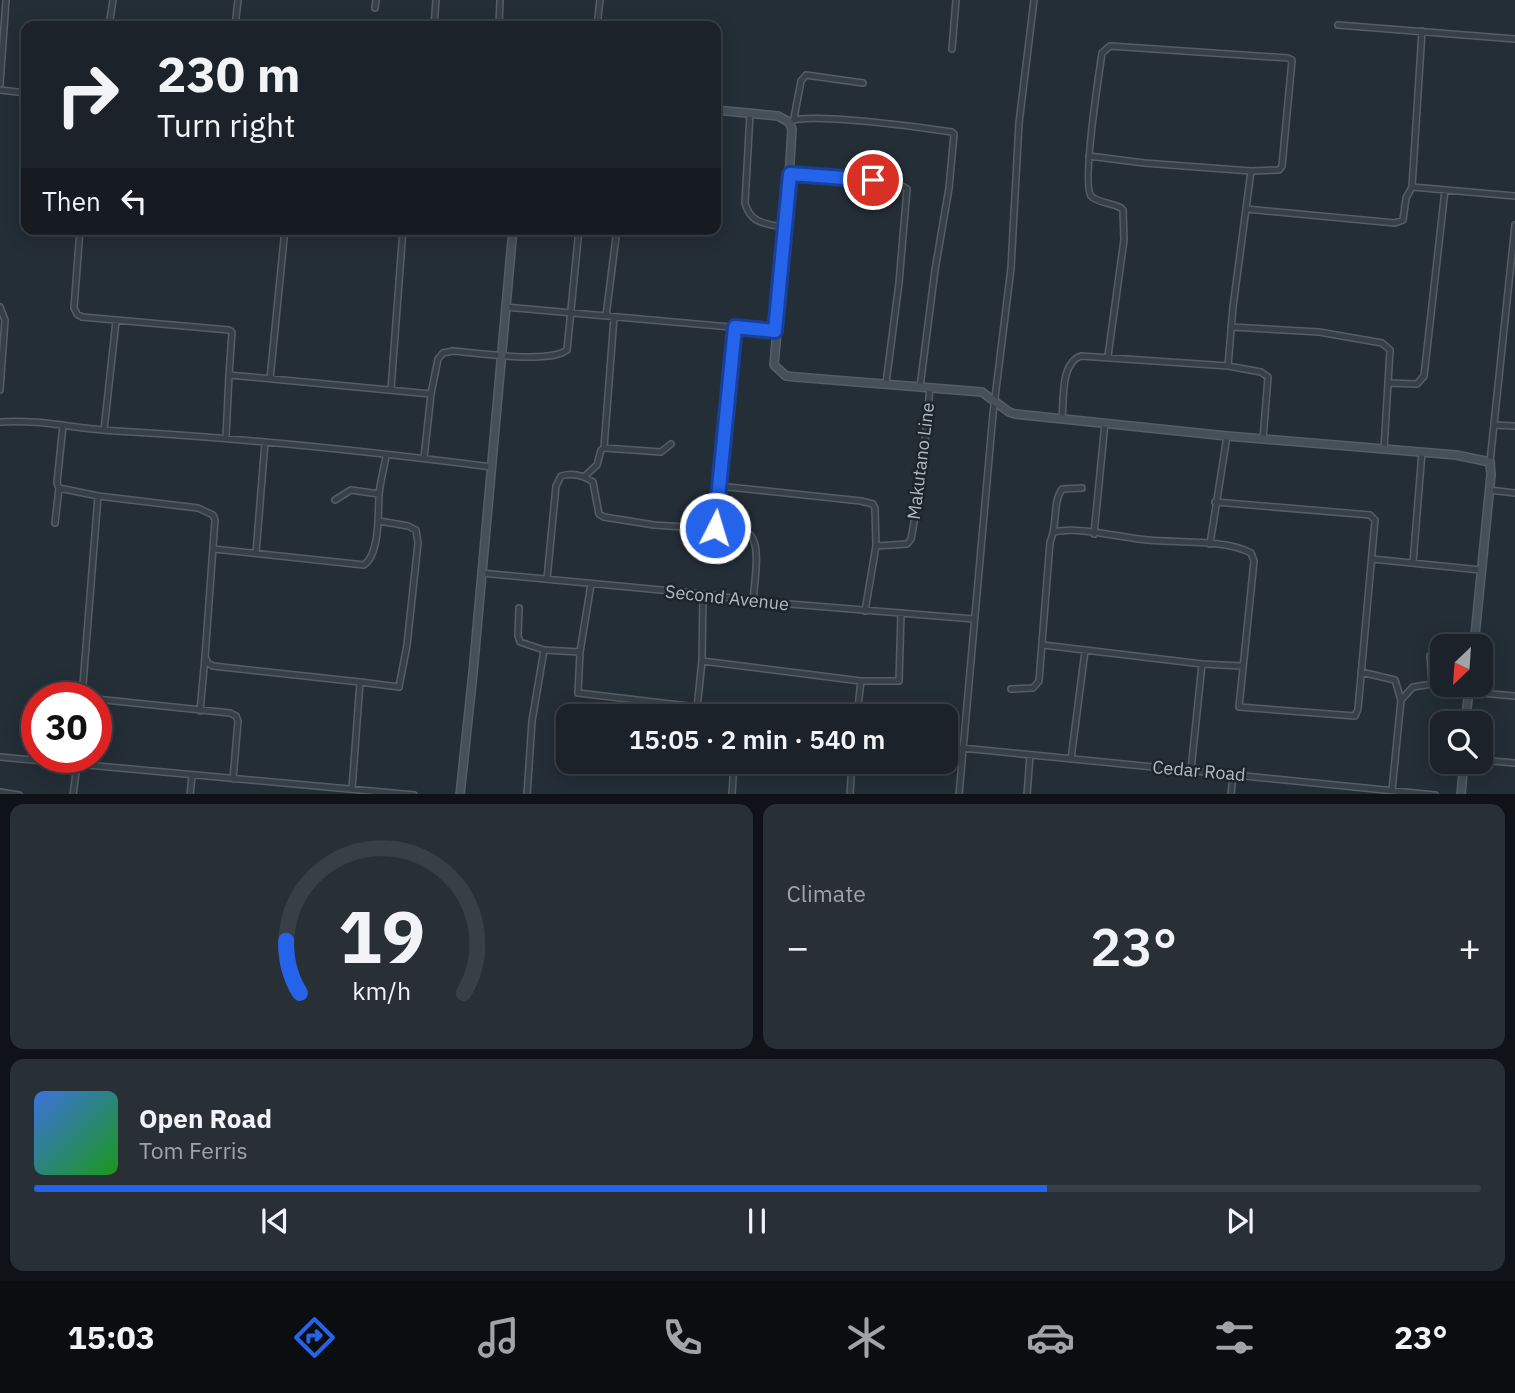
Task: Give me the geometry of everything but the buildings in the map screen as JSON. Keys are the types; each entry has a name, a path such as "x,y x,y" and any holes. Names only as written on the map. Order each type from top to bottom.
{"street":[{"path":"110,21 113,0"},
{"path":"236,21 238,0"},
{"path":"375,8 376,0"},
{"path":"434,21 436,0"},
{"path":"499,21 500,0"},
{"path":"598,21 600,0"},
{"path":"952,49 957,0"},
{"path":"959,794 974,619 1015,222 1019,123 1034,0"},
{"path":"0,84 4,4"},
{"path":"1338,25 1515,39"},
{"path":"1246,209 1395,223 1403,220 1406,198 1412,187 1422,32"},
{"path":"1089,156 1251,172 1279,170 1282,166 1292,60 1110,46 1104,49 1089,156 1090,195 1094,199 1118,205 1123,210 1124,240 1108,356"},
{"path":"863,83 806,75 801,82 792,120 786,228 775,331 774,365 786,376 982,392 1015,414 1227,436 1457,455 1490,462"},
{"path":"0,90 21,92"},
{"path":"721,111 792,120 868,122 954,134 949,188 920,387"},
{"path":"750,114 745,203 748,214 754,220 786,228"},
{"path":"1228,366 1251,172"},
{"path":"790,174 873,180 903,185 907,189 899,283 886,383"},
{"path":"1412,187 1515,196"},
{"path":"1388,383 1417,384 1424,376 1445,190"},
{"path":"1475,634 1515,225"},
{"path":"80,235 76,312 82,317 231,330 226,437"},
{"path":"270,379 284,235"},
{"path":"391,389 403,235"},
{"path":"460,794 512,235"},
{"path":"424,458 438,359 443,353 453,351 547,356 563,353 569,343 578,235"},
{"path":"606,316 616,235"},
{"path":"0,307 5,320 0,390"},
{"path":"505,307 775,331"},
{"path":"547,579 555,486 561,476 585,476 594,470 604,448 614,317"},
{"path":"104,430 116,321"},
{"path":"715,528 735,327"},
{"path":"1231,327 1319,332 1381,343 1390,349 1384,449"},
{"path":"1062,419 1067,367 1071,361 1081,356 1228,366 1261,372 1268,377 1264,439"},
{"path":"229,375 432,394"},
{"name":"Makutano Line","path":"876,546 907,544 911,539 921,484 930,387"},
{"path":"0,422 226,437 492,467"},
{"path":"1094,534 1105,423"},
{"path":"55,523 63,425"},
{"path":"1494,425 1515,426"},
{"path":"1210,544 1227,436"},
{"path":"256,553 265,442"},
{"path":"604,448 661,452 671,444"},
{"path":"1413,563 1422,452"},
{"path":"214,550 364,565 371,557 379,520 379,494 386,456"},
{"path":"585,476 593,482 599,514 604,517 654,525 715,528 749,534 755,539 753,601"},
{"path":"719,486 873,504 876,546 865,611"},
{"path":"59,488 98,496 198,508 207,511 215,520 200,711"},
{"path":"1011,689 1033,688 1037,685 1058,494 1062,489 1082,488"},
{"path":"335,499 351,490 379,494"},
{"path":"1489,490 1515,493"},
{"path":"83,682 98,496"},
{"path":"1055,532 1071,531 1210,544 1240,548 1251,553 1253,557 1238,705 1242,709 1352,717 1358,709 1375,520 1370,515 1215,502"},
{"path":"205,657 213,666 399,687 407,645 418,543 416,530 379,520"},
{"path":"1372,559 1481,570"},
{"name":"Second Avenue","path":"481,573 753,601 974,619"},
{"path":"591,584 577,691 581,695 661,704"},
{"path":"697,704 702,661 703,594"},
{"path":"519,608 518,640 523,644 544,650 580,652"},
{"path":"702,661 861,681 899,681 901,613"},
{"path":"1043,645 1202,664 1242,666"},
{"path":"527,794 532,722 544,650"},
{"path":"1071,759 1086,651"},
{"path":"1191,769 1202,664"},
{"path":"1361,672 1395,680 1401,700 1392,790"},
{"path":"858,704 861,681"},
{"path":"352,789 360,682"},
{"path":"1401,700 1413,687 1430,684"},
{"path":"1493,692 1515,696"},
{"path":"112,701 230,713 236,716 238,721 233,779"},
{"name":"Cedar Road","path":"962,748 1435,794"},
{"path":"1027,794 1030,755"},
{"path":"0,757 21,759"},
{"path":"1493,761 1515,763"},
{"path":"112,768 414,794"},
{"path":"73,794 76,773"},
{"path":"732,794 733,774"},
{"path":"849,794 851,774"},
{"path":"1231,794 1233,774"},
{"path":"1461,794 1463,774"},
{"path":"190,794 192,776"},
{"path":"1350,794 1351,786"},
{"path":"0,792 19,794"}],"route":[{"path":"715,528 735,327 775,331 790,174 873,180"}]}
